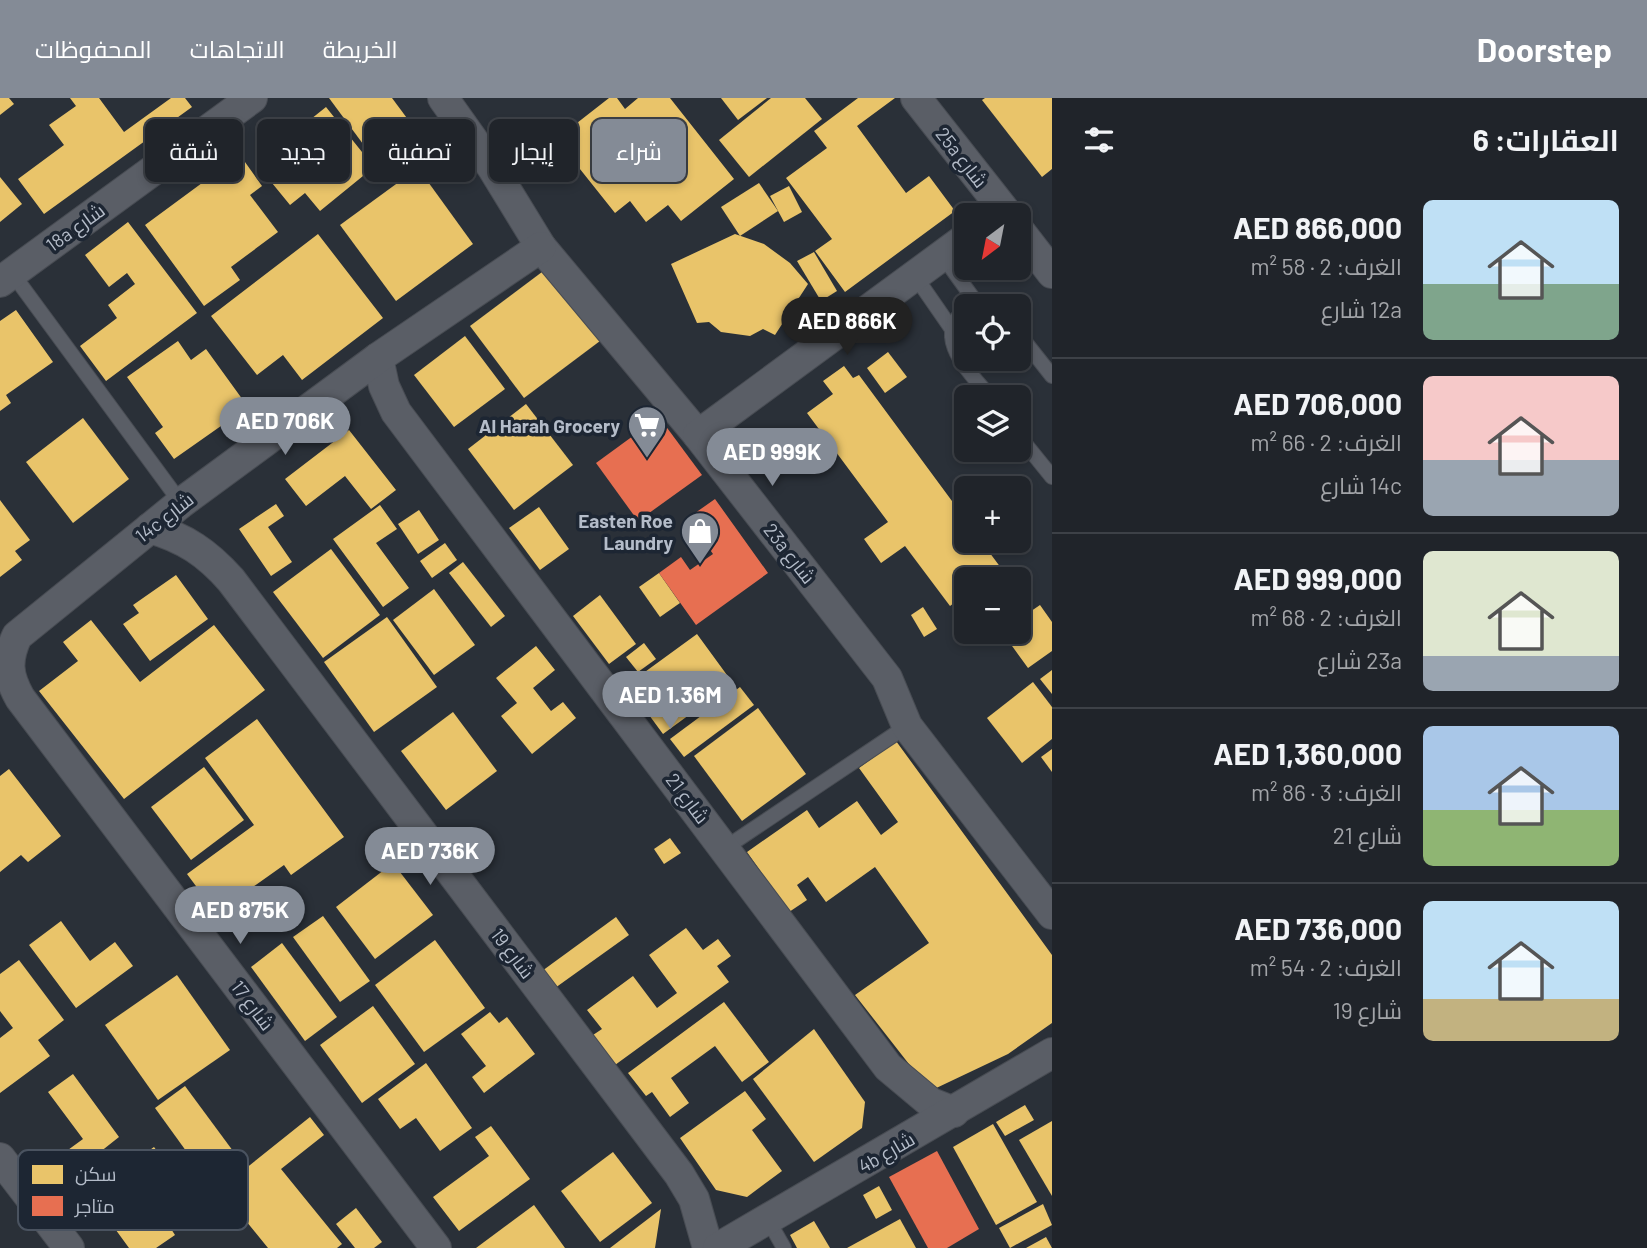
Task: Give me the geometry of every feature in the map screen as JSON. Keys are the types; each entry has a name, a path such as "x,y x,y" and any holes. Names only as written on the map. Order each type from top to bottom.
{"street":[{"name":"18a شارع","path":"6,278 252,98"},
{"name":"23a شارع","path":"443,98 492,167 541,247 698,435 887,678 907,726 1052,914"},
{"name":"25a شارع","path":"916,98 996,203"},
{"path":"698,435 954,246"},
{"name":"14c شارع","path":"4,656 17,636 181,503 378,358 541,247"},
{"name":"25a شارع","path":"1031,247 1052,273"},
{"name":"شارع 21","path":"378,358 384,386 396,412 888,1067 931,1103 954,1112"},
{"name":"شارع 19","path":"150,528 180,537 209,555 231,580 679,1174 694,1199 708,1248"},
{"name":"شارع 17","path":"4,656 9,678 20,698 436,1248"},
{"name":"4b شارع","path":"718,1248 1052,1054"},
{"path":"0,1158 18,1181"},
{"path":"55,1230 69,1248"}],"lane":[{"path":"915,276 951,328"},
{"path":"6,278 181,503"},
{"path":"954,321 951,342 981,385"},
{"path":"1031,349 1052,376"},
{"path":"1031,451 1052,477"},
{"path":"725,848 907,726"},
{"path":"768,1220 784,1248"}],"building: سكن":[{"path":"0,98 9,98 14,104 0,115"},
{"path":"70,98 99,98 124,132 171,98 185,98 192,107 175,119 145,119 145,141 44,214 18,179 64,145 49,125 76,106"},
{"path":"329,98 392,98 408,119 364,119 364,145 350,126 350,119 345,119"},
{"path":"609,98 617,98 625,109 638,98 670,98 734,179 681,221 668,205 646,222 630,201 615,213 578,167 578,122"},
{"path":"721,98 767,98 738,120"},
{"path":"771,98 805,98 822,119 749,177 719,140"},
{"path":"858,98 895,98 857,126 906,193 929,176 954,210 845,292 815,251 832,239 786,178 827,148 814,131"},
{"path":"1052,98 1052,169 1042,177 982,100"},
{"path":"326,107 336,119 311,119"},
{"path":"350,137 364,154 364,175 320,211 305,193 290,205 271,182 350,182"},
{"path":"243,159 262,186 250,195 278,232 231,267 240,280 204,306 145,225 203,182 243,182"},
{"path":"0,177 22,204 0,222"},
{"path":"399,182 428,182 473,244 396,301 340,225"},
{"path":"759,183 778,211 740,236 721,207"},
{"path":"789,186 802,212 784,222 770,196"},
{"path":"128,222 197,313 106,381 80,346 117,318 108,305 135,284 127,273 109,287 85,255"},
{"path":"318,234 383,318 302,380 283,355 257,375 211,316"},
{"path":"735,234 764,244 790,263 808,284 775,335 763,329 750,336 721,332 709,322 697,323 671,264"},
{"path":"814,252 837,291 821,301 797,261"},
{"path":"550,266 604,338 524,398 470,326"},
{"path":"16,310 53,362 6,395 11,403 0,411 0,321"},
{"path":"465,336 505,389 454,427 414,375"},
{"path":"178,341 191,360 206,349 248,407 174,459 155,433 163,427 127,377"},
{"path":"888,352 907,377 885,393 867,368"},
{"path":"844,366 853,378 859,375 954,504 954,553 990,553 1000,567 954,567 954,603 950,606 905,546 881,563 864,539 888,522 807,413 833,394 823,381"},
{"path":"526,404 573,465 514,510 468,449"},
{"path":"83,418 129,479 73,523 26,462"},
{"path":"349,430 396,490 371,509 345,476 306,506 285,479"},
{"path":"0,500 30,540 15,551 22,560 0,577"},
{"path":"276,504 284,516 268,527 292,562 271,576 239,529"},
{"path":"380,505 397,529 376,543 409,588 383,607 333,539"},
{"path":"539,507 569,549 540,570 509,528"},
{"path":"419,510 439,540 418,554 398,524"},
{"path":"445,543 457,560 432,578 420,561"},
{"path":"331,549 380,615 323,658 273,592"},
{"path":"463,562 505,616 491,627 449,573"},
{"path":"659,573 680,603 660,617 639,587"},
{"path":"176,575 208,619 150,661 123,624 139,613 133,605"},
{"path":"434,589 475,645 434,675 393,620"},
{"path":"600,595 636,644 609,664 573,616"},
{"path":"1040,605 1052,622 1052,651 1028,668 1011,644 1031,644 1031,611"},
{"path":"923,607 937,629 924,637 911,615"},
{"path":"387,617 437,687 374,732 324,662"},
{"path":"91,620 140,682 214,625 265,690 124,799 39,691 78,661 63,642"},
{"path":"697,634 735,686 709,705 683,671 666,683 689,715 663,734 627,685"},
{"path":"644,643 656,659 638,672 626,657"},
{"path":"536,646 555,670 533,688 551,711 563,702 576,718 532,754 501,716 517,703 496,678"},
{"path":"1052,670 1052,694 1040,679"},
{"path":"1033,682 1052,707 1052,739 1022,763 987,718"},
{"path":"740,687 754,705 684,757 670,739"},
{"path":"758,708 806,774 742,821 694,756"},
{"path":"453,712 497,771 446,810 401,751"},
{"path":"257,719 344,837 291,875 284,865 216,913 187,874 254,825 205,758"},
{"path":"896,741 1052,955 1052,1023 1008,1054 930,1091 855,995 929,943 875,867 826,902 808,877 797,885 807,900 789,912 747,852 807,810 819,828 857,801 881,835 898,822 859,768"},
{"path":"1052,749 1052,772 1041,757"},
{"path":"204,767 244,820 191,860 151,807"},
{"path":"9,769 61,836 28,862 21,855 0,872 0,776"},
{"path":"670,838 681,853 664,864 654,849"},
{"path":"393,863 433,915 375,959 336,907"},
{"path":"323,916 370,981 340,1002 293,937"},
{"path":"616,917 629,935 555,988 542,971"},
{"path":"61,921 90,961 115,942 133,966 76,1008 29,945"},
{"path":"686,928 703,950 718,939 731,956 717,966 729,982 615,1065 593,1035 602,1029 587,1010 633,976 657,1008 677,993 649,955"},
{"path":"435,940 485,1008 424,1052 375,985"},
{"path":"282,943 337,1017 305,1041 251,967"},
{"path":"19,960 64,1020 38,1040 50,1056 0,1093 0,1038 13,1028 0,1011 0,974"},
{"path":"177,975 230,1050 158,1100 105,1025"},
{"path":"724,1002 769,1062 742,1082 715,1046 671,1078 689,1103 670,1117 652,1092 646,1096 628,1073"},
{"path":"373,1006 415,1064 362,1103 320,1045"},
{"path":"490,1012 499,1023 507,1017 535,1054 484,1093 472,1077 486,1066 461,1034"},
{"path":"814,1029 865,1102 862,1128 814,1162 753,1079"},
{"path":"426,1063 472,1128 440,1151 416,1118 400,1129 378,1099"},
{"path":"73,1074 119,1137 103,1150 68,1150 83,1139 48,1092"},
{"path":"185,1086 232,1150 185,1150 155,1108"},
{"path":"745,1091 766,1119 752,1130 782,1171 747,1197 716,1190 680,1138"},
{"path":"1025,1105 1034,1120 1005,1136 996,1122"},
{"path":"310,1117 324,1135 281,1169 342,1244 337,1248 268,1248 248,1223 248,1167"},
{"path":"1052,1121 1052,1196 1019,1140"},
{"path":"993,1124 1037,1202 996,1225 953,1147"},
{"path":"491,1126 530,1179 459,1231 433,1197 489,1156 475,1137"},
{"path":"613,1152 652,1203 600,1242 561,1191"},
{"path":"879,1186 892,1210 876,1219 863,1195"},
{"path":"1043,1204 1052,1225 1010,1248 999,1228"},
{"path":"534,1205 565,1248 476,1248"},
{"path":"356,1208 382,1242 374,1248 355,1248 336,1224"},
{"path":"661,1209 655,1248 610,1248"},
{"path":"900,1219 916,1248 847,1248"},
{"path":"814,1221 830,1248 797,1248 790,1235"},
{"path":"116,1230 172,1230 175,1235 156,1248 129,1248"},
{"path":"1046,1237 1052,1248 1026,1248"}],"building: متاجر":[{"path":"659,417 702,475 638,521 596,463"},
{"path":"715,499 768,573 696,625 659,573 681,557 690,570 713,554 688,518"},
{"path":"937,1151 979,1229 947,1248 928,1248 889,1177"}],"place":[{"name":"Al Harah Grocery","path":"647,459"},
{"name":"Easten Roe Laundry","path":"700,565"}]}
